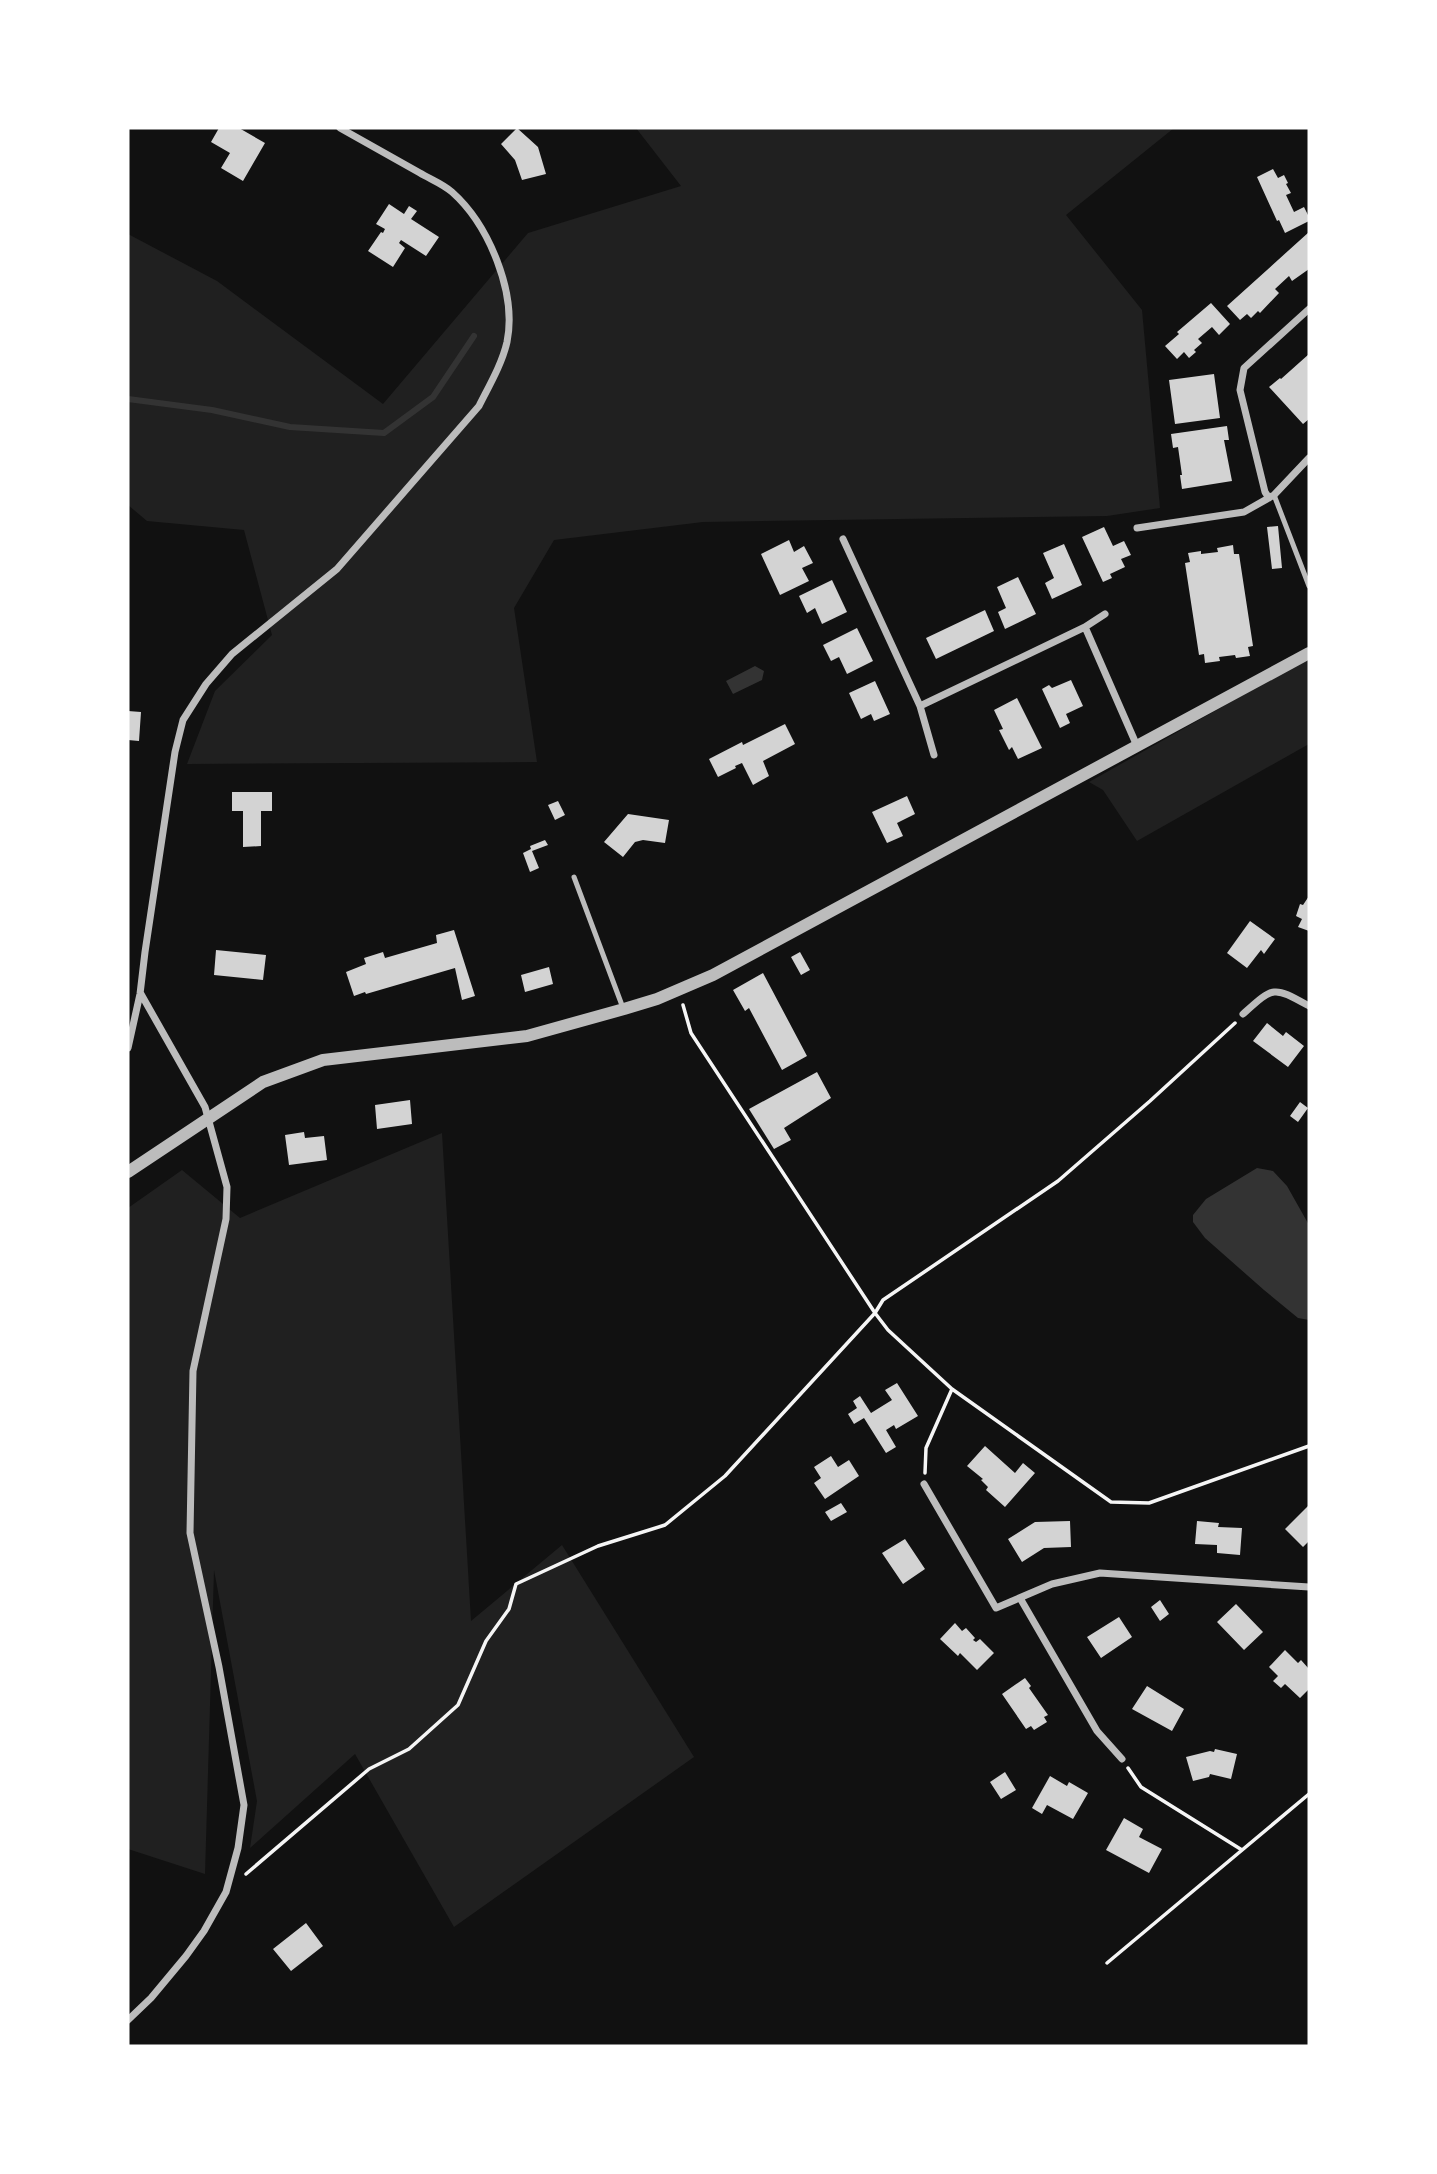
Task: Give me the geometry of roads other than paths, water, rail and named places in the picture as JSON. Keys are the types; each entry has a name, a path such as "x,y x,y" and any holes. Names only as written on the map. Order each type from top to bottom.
{"street":[{"path":"128,1048 140,994 175,752 183,720 206,684 232,654 337,569 479,406 507,342 508,308 502,270 489,240 473,217 452,191 340,128"},
{"path":"1271,496 1265,492 1240,390 1244,368 1309,309"},
{"path":"1137,528 1244,512 1271,496 1309,458"},
{"path":"843,539 920,706 934,755"},
{"path":"920,706 1085,627 1105,614"},
{"path":"1085,627 1137,746"},
{"path":"128,1172 263,1082 323,1060 527,1035 624,1009 679,990 713,975 1309,653"},
{"path":"1243,1014 1266,993 1283,991 1309,1006"},
{"path":"128,2020 151,1998 186,1956 226,1892 238,1848 244,1805 219,1667 190,1533 193,1371 226,1219 227,1187 209,1116 201,1098 140,994"},
{"path":"924,1484 996,1608 1052,1584 1100,1573 1309,1587"},
{"path":"1020,1598 1097,1731 1122,1759"}],"lane":[{"path":"1271,496 1309,586"},
{"path":"574,877 624,1009"}],"waterway":[{"path":"128,399 212,410 290,427 384,433 433,397 474,336"}]}
